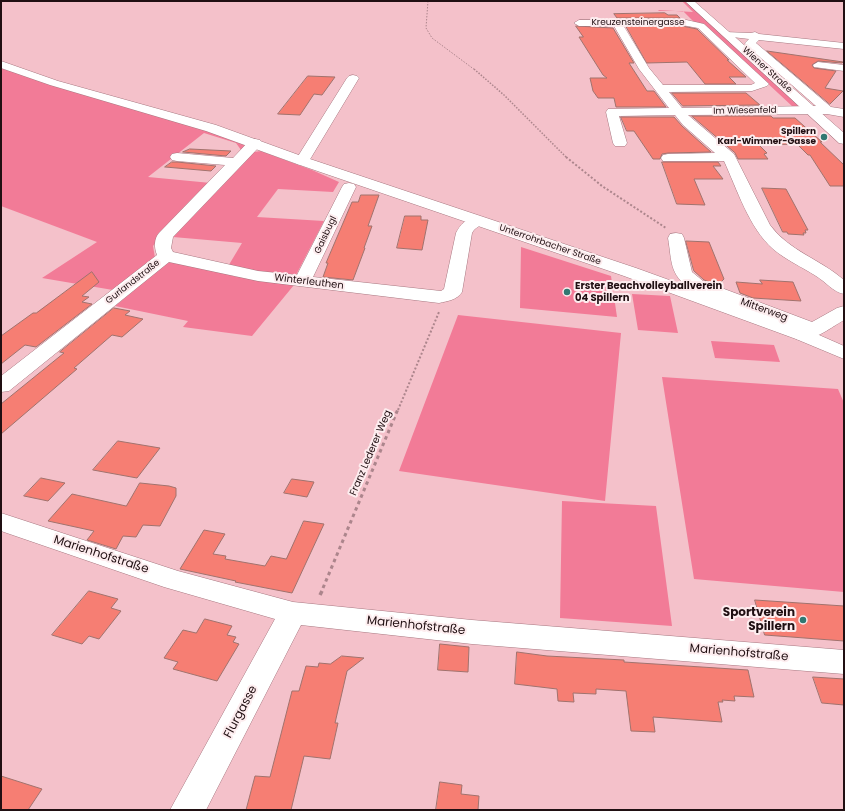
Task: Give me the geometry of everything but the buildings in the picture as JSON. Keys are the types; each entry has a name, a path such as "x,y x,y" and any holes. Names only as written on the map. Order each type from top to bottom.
{"street":[{"name":"Wiener Straße","path":"688,1 727,34 844,140"},
{"name":"Kreuzensteinergasse","path":"579,24 682,22 697,24"},
{"path":"617,23 641,64 688,124 729,157 762,226 769,236 781,247 844,289"},
{"name":"Wiener Straße","path":"660,89 752,88 763,84 697,24"},
{"path":"727,34 755,35 844,46"},
{"name":"Wiener Straße","path":"755,35 755,39 750,43 827,110"},
{"name":"Unterrohrbacher Straße","path":"1,64 54,83 117,102 200,124 302,161 477,221 808,332 844,353"},
{"path":"818,65 844,68"},
{"path":"302,161 353,78"},
{"name":"Im Wiesenfeld","path":"620,143 612,112 827,110 844,112"},
{"name":"Gurlandstraße","path":"1,386 166,256 162,248 165,236 255,143"},
{"path":"177,157 236,162"},
{"path":"668,158 729,157"},
{"name":"Gaisbugl","path":"302,282 349,187"},
{"path":"449,294 464,233 467,227 477,221"},
{"name":"Mitterweg","path":"676,238 683,274 696,285 808,332"},
{"name":"Winterleuthen","path":"166,256 240,273 302,282 432,297 449,294"},
{"path":"808,332 844,312"},
{"name":"Marienhofstraße","path":"1,522 174,580 302,614 480,632 844,662"},
{"name":"Flurgasse","path":"188,810 302,614"}],"path":[{"path":"428,1 426,28 432,38 484,77 574,164 602,186 662,226 676,238"},
{"name":"Franz Lederer Weg","path":"302,614 449,294"}],"shaded area":[{"path":"682,1 685,1 799,107 793,107 704,24 694,22 683,11 693,12"},
{"path":"1,66 194,125 247,145 241,150 236,143 204,133 148,177 211,183 153,246 155,258 113,290 42,278 97,242 1,206"},
{"path":"261,151 339,182 333,192 278,189 257,217 324,221 296,275 291,278 227,268 242,243 173,237 170,235 254,152"},
{"name":"Erster Beachvolleyballverein 04 Spillern","path":"521,247 611,276 617,317 520,308"},
{"path":"172,261 235,274 233,276 294,285 252,336 183,327 188,321 115,306 165,264"},
{"path":"632,294 670,296 678,333 638,330"},
{"path":"458,315 621,333 605,501 399,471"},
{"path":"711,341 774,345 780,362 715,358"},
{"path":"662,377 838,389 844,403 844,592 694,579"},
{"path":"562,501 656,506 672,626 560,618"}],"place":[{"name":"Spillern Karl-Wimmer-Gasse","path":"824,137"},
{"name":"Erster Beachvolleyballverein 04 Spillern","path":"567,292"},
{"name":"Sportverein Spillern","path":"803,620"}]}
